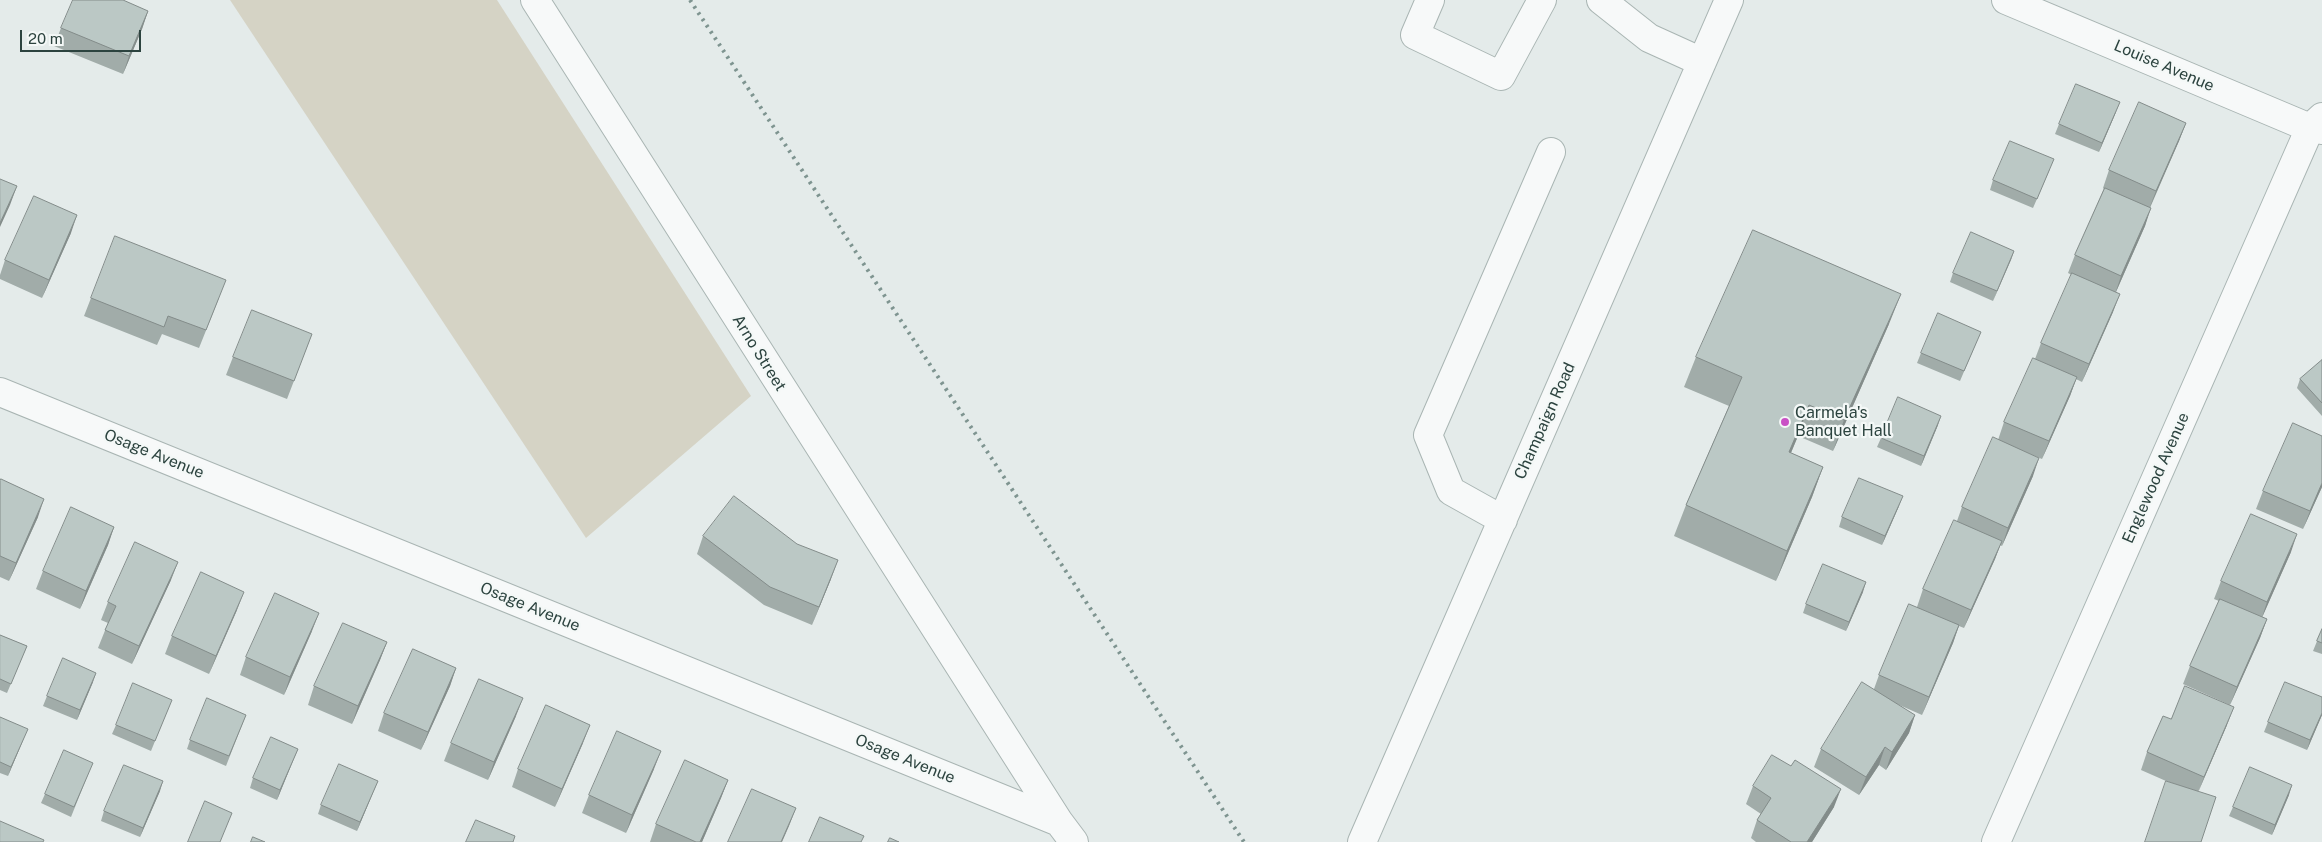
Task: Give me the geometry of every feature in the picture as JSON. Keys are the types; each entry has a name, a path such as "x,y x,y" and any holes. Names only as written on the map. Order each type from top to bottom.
{"street":[{"name":"Arno Street","path":"534,0 984,706"},
{"path":"1430,0 1415,35 1501,76 1542,0"},
{"path":"1601,0 1649,38 1702,62"},
{"name":"Champaign Road","path":"1362,842 1729,0"},
{"name":"Louise Avenue","path":"2006,0 2034,5 2318,125"},
{"name":"Englewood Avenue","path":"1996,842 2318,125"},
{"path":"1503,520 1451,491 1428,435 1551,152"},
{"name":"Osage Avenue","path":"0,392 1067,832"},
{"name":"Osage Avenue","path":"984,706 1067,832"}],"shaded area":[{"path":"230,0 497,0 751,396 586,538"}],"building":[{"path":"73,0 123,0 148,11 129,56 61,28"},
{"path":"2076,84 2120,102 2102,143 2059,124"},
{"path":"2139,102 2186,123 2156,191 2109,170"},
{"path":"2010,141 2054,159 2037,199 1993,180"},
{"path":"0,179 17,186 0,223"},
{"path":"2105,188 2151,208 2121,276 2075,255"},
{"path":"34,196 77,215 49,280 5,260"},
{"name":"Carmela's Banquet Hall","path":"1753,230 1901,294 1844,420 1809,405 1789,452 1823,467 1787,551 1686,505 1742,377 1696,357"},
{"path":"1971,232 2014,251 1997,291 1953,273"},
{"path":"115,236 226,280 206,330 168,316 164,327 91,298"},
{"path":"2072,273 2120,294 2089,364 2041,343"},
{"path":"252,310 312,334 294,381 233,357"},
{"path":"1938,313 1981,332 1964,371 1921,353"},
{"path":"2033,358 2077,377 2049,441 2004,422"},
{"path":"2322,360 2322,403 2300,379"},
{"path":"1898,397 1941,416 1924,456 1881,438"},
{"path":"2293,423 2322,436 2322,483 2310,511 2263,491"},
{"path":"1993,437 2039,458 2008,528 1962,507"},
{"path":"1859,478 1903,496 1885,536 1842,517"},
{"path":"1,479 44,499 16,563 0,556"},
{"path":"734,496 797,544 838,560 819,607 770,587 703,536"},
{"path":"71,507 114,527 86,591 43,571"},
{"path":"2251,514 2297,534 2267,602 2221,581"},
{"path":"1954,520 2002,541 1971,610 1923,589"},
{"path":"135,542 178,562 139,646 105,630 116,606 108,602"},
{"path":"1823,564 1866,582 1849,622 1806,604"},
{"path":"201,572 244,592 216,656 172,636"},
{"path":"275,593 319,613 290,677 246,657"},
{"path":"2220,599 2267,619 2237,687 2190,666"},
{"path":"1909,604 1959,625 1929,697 1879,675"},
{"path":"343,623 387,642 358,706 314,686"},
{"path":"2322,629 2322,643 2317,641"},
{"path":"0,635 27,646 11,684 0,679"},
{"path":"413,649 456,668 428,732 384,713"},
{"path":"63,658 96,673 80,710 47,696"},
{"path":"479,679 523,698 494,762 451,743"},
{"path":"1862,682 1915,715 1892,752 1885,747 1866,777 1821,749"},
{"path":"2285,682 2322,697 2322,713 2310,740 2268,722"},
{"path":"133,683 172,700 155,741 116,725"},
{"path":"2185,686 2234,707 2204,777 2147,752 2163,716 2171,719"},
{"path":"207,698 246,715 229,756 190,740"},
{"path":"546,705 590,725 562,789 518,769"},
{"path":"0,717 28,729 11,767 0,762"},
{"path":"617,731 661,751 632,815 589,795"},
{"path":"271,737 298,749 280,790 253,778"},
{"path":"64,750 93,763 74,807 45,794"},
{"path":"1772,755 1791,766 1795,760 1841,789 1807,842 1791,842 1757,820 1771,798 1753,786"},
{"path":"685,760 728,780 700,842 696,842 656,824"},
{"path":"339,764 378,781 360,822 321,805"},
{"path":"124,765 163,781 143,828 104,811"},
{"path":"2250,767 2292,785 2275,825 2233,807"},
{"path":"2166,781 2216,797 2201,842 2145,842"},
{"path":"752,789 796,808 781,842 728,842"},
{"path":"205,801 232,813 220,842 188,842"},
{"path":"820,817 864,836 861,842 809,842"},
{"path":"476,820 515,836 513,842 466,842"},
{"path":"0,821 44,840 43,842 0,842"},
{"path":"253,837 265,842 251,842"},
{"path":"890,838 899,842 888,842"}],"railway":[{"path":"690,0 1244,842"}],"place":[{"name":"Carmela's Banquet Hall","path":"1785,422"}]}
